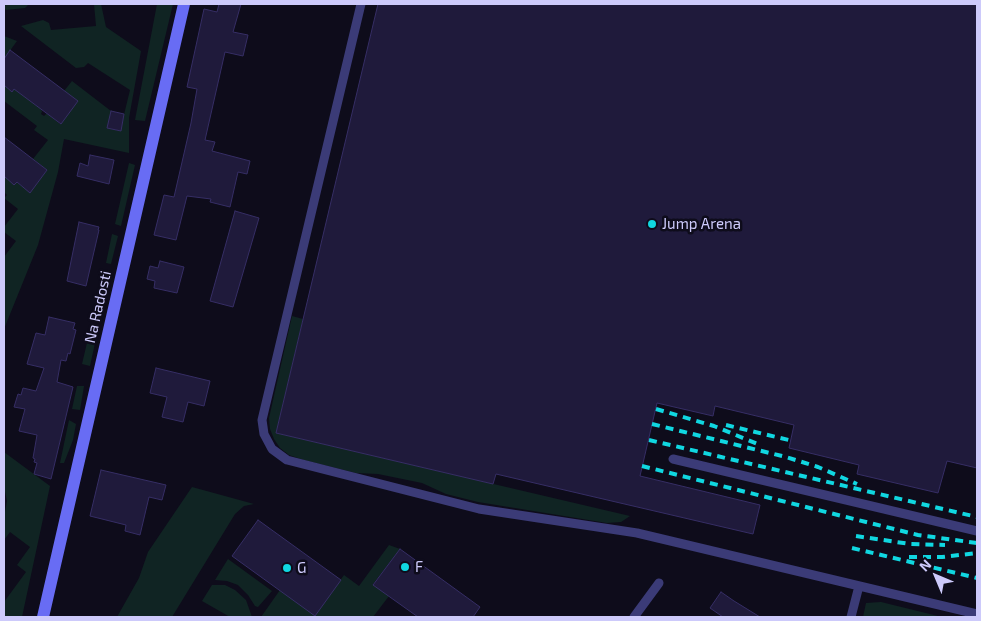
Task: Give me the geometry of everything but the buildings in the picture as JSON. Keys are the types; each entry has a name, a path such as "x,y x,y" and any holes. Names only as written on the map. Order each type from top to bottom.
{"main road":[{"name":"Na Radosti","path":"43,617 184,4"}],"lane":[{"path":"361,4 262,420 264,434 272,449 287,460 479,509 637,533 977,614"},
{"path":"673,459 977,531"},
{"path":"634,617 659,583"},
{"path":"852,617 859,586"}],"green space":[{"path":"4,4 29,4 25,8 6,10"},
{"path":"94,4 101,4 106,27 141,51 129,118 129,153 64,139 58,172 38,245 4,329 4,257 16,241 4,232 4,227 18,209 4,198 7,195 4,192 4,173 30,192 47,170 33,159 48,140 34,130 37,126 4,101 4,81 40,108 41,114 44,116 47,113 60,124 64,91 72,81 111,111 108,128 120,131 130,90 88,63 84,67 76,68 21,26 43,20 49,23 51,30 96,26"},
{"path":"157,4 173,4 145,121 135,120"},
{"path":"4,36 17,41 4,59"},
{"path":"129,163 135,165 121,226 115,224"},
{"path":"112,234 118,236 111,264 106,263"},
{"path":"97,298 104,300 100,319 93,318"},
{"path":"292,316 303,319 276,433 630,516 621,522 607,523 478,502 446,494 422,483 378,474 356,473 289,455 280,448 274,439 270,429 269,418"},
{"path":"90,330 97,334 90,366 82,364"},
{"path":"77,386 84,386 80,410 72,409"},
{"path":"69,420 76,424 73,440 64,463 60,463"},
{"path":"4,452 50,486 22,617 4,617 4,602 26,572 17,565 30,547 10,532 4,540 4,517 7,501 4,487"},
{"path":"192,487 254,504 244,506 235,514 172,617 117,617 139,578 148,552"},
{"path":"389,545 400,549 373,584 389,596 373,617 261,617 280,590 315,615 344,575 359,586"},
{"path":"228,559 272,591 258,607 255,606 238,585 227,581 215,580"},
{"path":"212,585 225,585 235,590 246,600 252,617 230,617 202,601"},
{"path":"881,602 942,617 863,617 866,603"}],"railway":[{"path":"656,409 714,426 760,445"},
{"path":"652,424 786,457 818,467 857,484"},
{"path":"726,425 789,440"},
{"path":"649,440 977,517"},
{"path":"642,466 918,535 977,543"},
{"path":"856,536 910,544 945,545"},
{"path":"852,548 977,578"},
{"path":"909,557 942,557 977,553"}],"place":[{"name":"Jump Arena","path":"652,224"},
{"name":"F","path":"405,567"},
{"name":"G","path":"287,568"}]}
